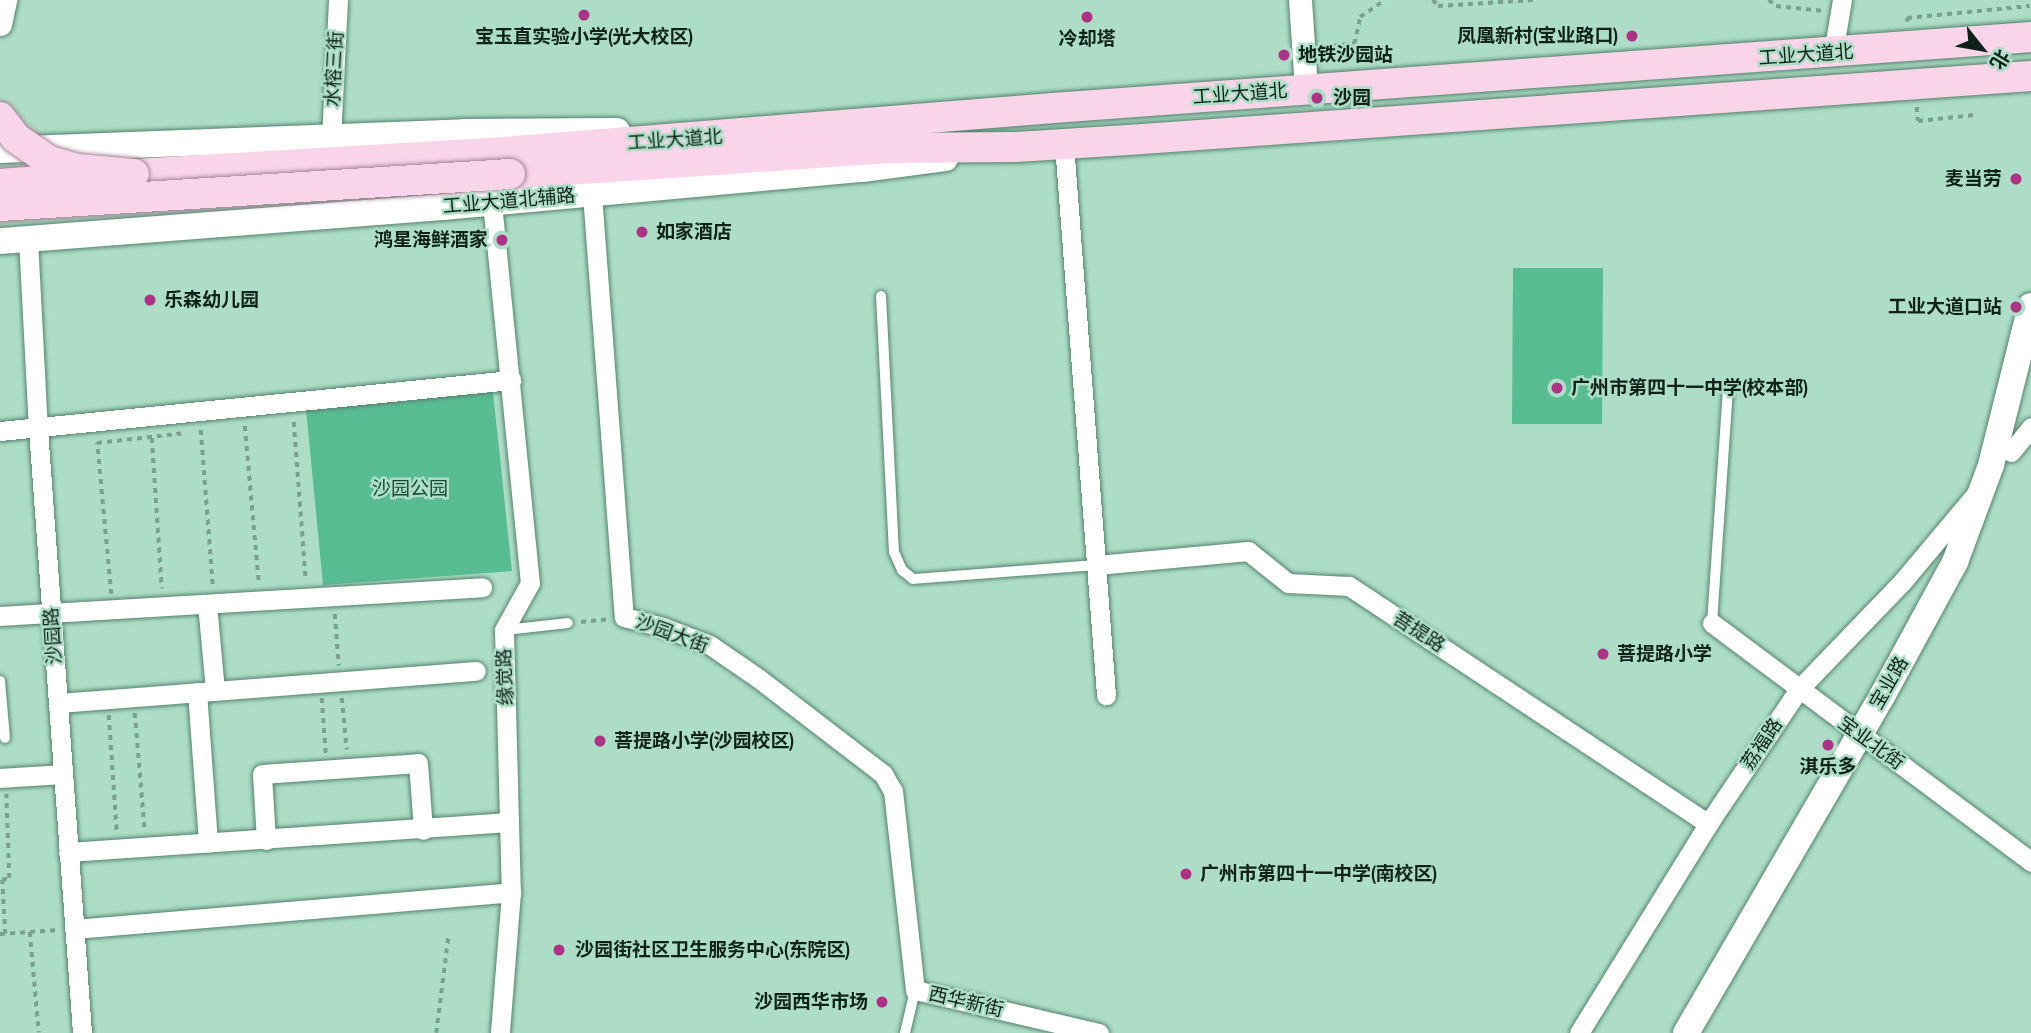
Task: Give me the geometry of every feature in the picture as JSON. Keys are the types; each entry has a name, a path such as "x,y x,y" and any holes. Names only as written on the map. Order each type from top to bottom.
{"main road":[{"name":"工业大道北","path":"501,164 717,136 1307,89 2031,37"},
{"name":"工业大道北","path":"501,164 889,148 1016,147 2031,76"},
{"path":"0,117 16,138 49,161 77,169 134,174"},
{"path":"0,150 465,132 635,130 717,136"},
{"path":"62,147 45,178 44,192 50,223 63,237"},
{"name":"工业大道北辅路","path":"0,241 592,194 862,169 1016,147"},
{"path":"0,184 134,174 501,164"},
{"path":"0,206 501,164"},
{"name":"宝业路","path":"1705,1033 1866,739 1964,543 1985,484 2031,306"},
{"name":"宝业路","path":"1686,1033 1960,588 1983,537 2031,379"}],"street":[{"path":"0,24 5,0"},
{"name":"水榕三街","path":"331,139 338,0"},
{"path":"1300,0 1307,89"},
{"path":"1833,53 1841,6"},
{"path":"1064,144 1106,695"},
{"name":"沙园大街","path":"592,194 624,617 663,627 710,645 758,678 883,774 894,791 915,990"},
{"name":"缘觉路","path":"492,203 530,583 504,630 511,892 500,1033"},
{"name":"沙园路","path":"28,239 38,429 82,1033"},
{"path":"0,431 511,380"},
{"path":"2011,452 2031,428"},
{"name":"荔福路","path":"1578,1033 1708,824 1799,689 1902,582 1985,484"},
{"name":"菩提路","path":"1097,565 1248,551 1288,583 1349,586 1708,824"},
{"path":"0,616 482,587"},
{"path":"208,843 206,691 211,604"},
{"name":"宝业北街","path":"1712,624 2031,862"},
{"path":"58,703 476,671"},
{"path":"267,840 262,774 418,763 423,830"},
{"path":"3,778 63,774"},
{"path":"68,852 423,830 509,822"},
{"path":"74,929 511,892"},
{"name":"西华新街","path":"915,990 1099,1033"}],"lane":[{"path":"881,296 894,552 902,569 913,579 1097,565"},
{"path":"1712,624 1728,389"},
{"path":"504,630 568,623"},
{"path":"0,681 5,738"},
{"path":"905,1033 915,990"}],"path":[{"path":"1304,48 1354,44 1360,17 1385,0"},
{"path":"1433,0 1438,6"},
{"path":"1438,6 1441,0"},
{"path":"1438,6 1534,0"},
{"path":"1769,0 1776,6 1841,6"},
{"path":"1907,18 2029,6 2027,0"},
{"path":"1918,121 1975,115"},
{"path":"294,422 307,597"},
{"path":"236,427 247,426 260,600"},
{"path":"113,611 97,443 213,429"},
{"path":"201,430 211,604"},
{"path":"152,438 163,607"},
{"path":"333,595 349,768"},
{"path":"568,623 624,617"},
{"path":"320,682 328,769"},
{"path":"134,697 146,847"},
{"path":"108,699 118,849"},
{"path":"3,778 9,878 2,880 2,934 74,929"},
{"path":"30,932 38,1033"},
{"path":"436,1033 448,938"}],"green space":[{"path":"1513,268 1603,268 1602,424 1512,424"},
{"name":"沙园公园","path":"493,392 512,571 323,585 306,409"}],"place":[{"name":"宝玉直实验小学(光大校区)","path":"584,15"},
{"name":"冷却塔","path":"1087,17"},
{"name":"凤凰新村(宝业路口)","path":"1632,36"},
{"name":"地铁沙园站","path":"1284,55"},
{"name":"沙园","path":"1317,98"},
{"name":"麦当劳","path":"2016,179"},
{"name":"如家酒店","path":"642,232"},
{"name":"鸿星海鲜酒家","path":"502,240"},
{"name":"乐森幼儿园","path":"150,300"},
{"name":"工业大道口站","path":"2016,307"},
{"name":"广州市第四十一中学(校本部)","path":"1557,388"},
{"name":"菩提路小学","path":"1603,654"},
{"name":"菩提路小学(沙园校区)","path":"600,741"},
{"name":"淇乐多","path":"1828,745"},
{"name":"广州市第四十一中学(南校区)","path":"1186,874"},
{"name":"沙园街社区卫生服务中心(东院区)","path":"559,950"},
{"name":"沙园西华市场","path":"882,1002"}]}
